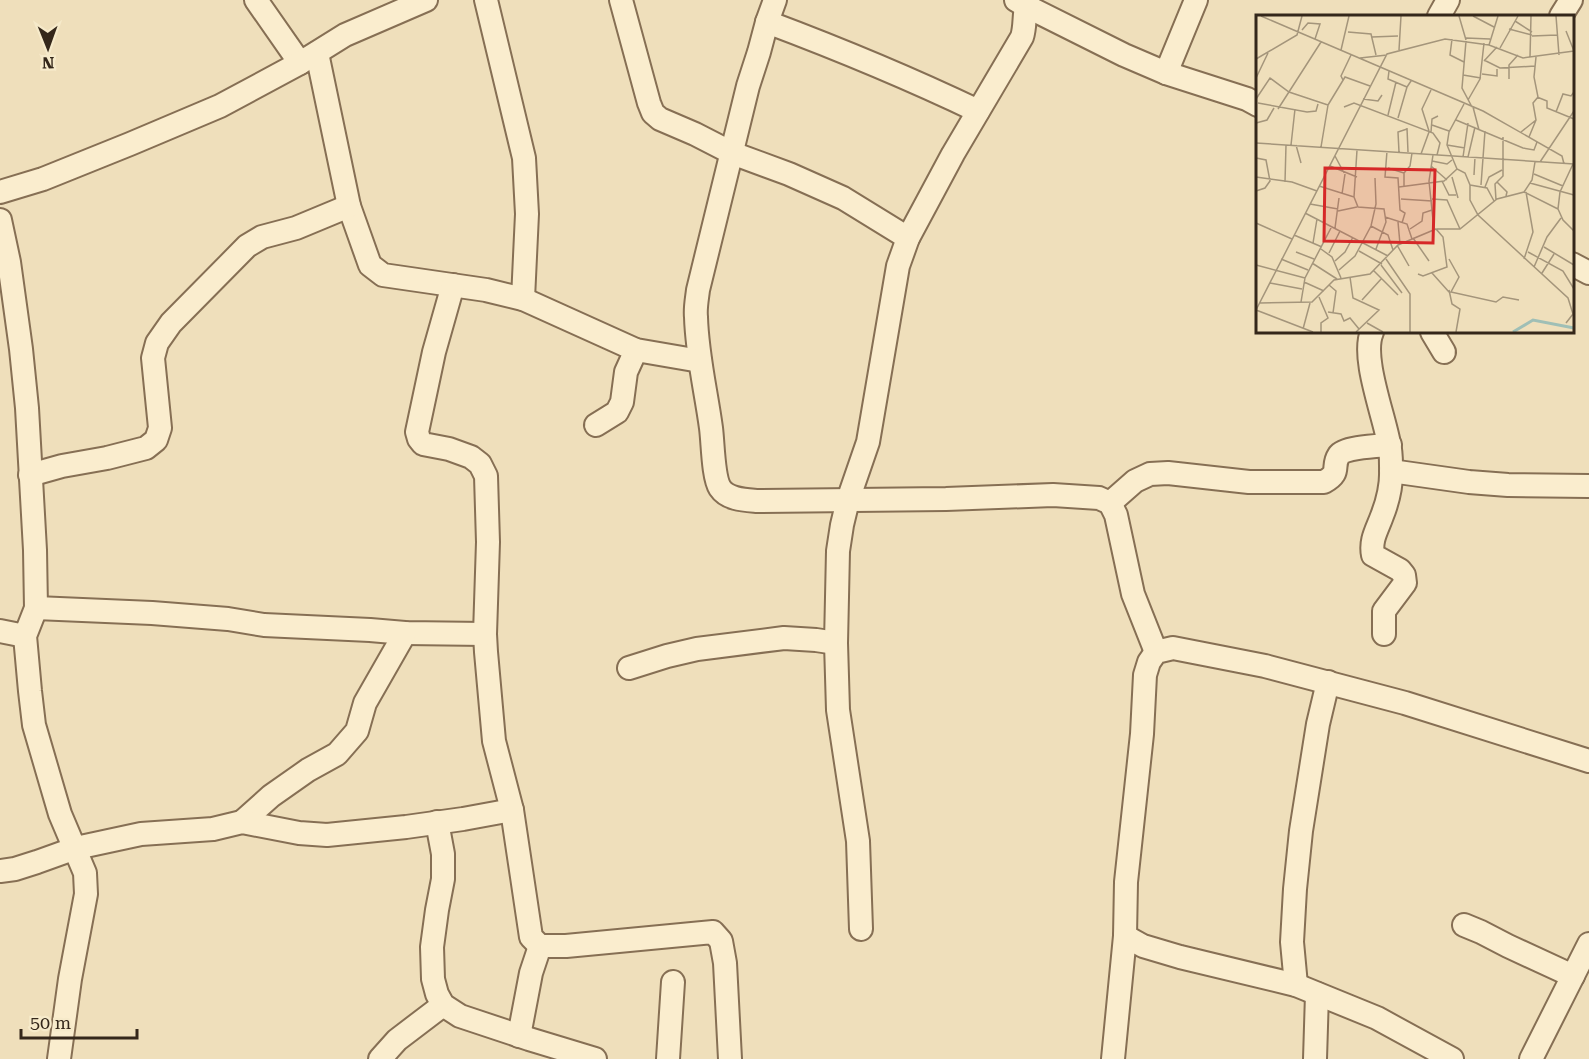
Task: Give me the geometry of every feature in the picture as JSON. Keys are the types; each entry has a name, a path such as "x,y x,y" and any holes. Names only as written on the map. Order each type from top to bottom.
{"street":[{"path":"256,0 309,58 349,206 370,265 383,275 486,290 523,299 636,350 700,361"},
{"path":"0,192 43,179 220,106 309,58 345,35 426,0"},
{"path":"486,0 524,158 527,214 523,299"},
{"path":"621,0 646,92 653,113 660,119 732,153 789,174 843,198 908,238"},
{"path":"775,0 748,86 698,290 696,315 700,361 719,487 727,495 758,501 946,500 1053,495 1099,498 1110,503 1116,515 1133,594 1156,652"},
{"path":"1166,73 1196,0"},
{"path":"1440,15 1448,0"},
{"path":"1562,15 1571,0"},
{"path":"1023,2 1124,55 1166,73 1247,99 1256,104"},
{"path":"861,929 858,841 838,710 836,643 838,551 842,525 868,442 898,266 908,238 1022,37 1025,30 1023,2"},
{"path":"767,22 849,53 978,111"},
{"path":"30,474 146,448 156,440 160,428 153,358 157,342 171,323 247,246 262,237 296,228 349,206"},
{"path":"0,220 9,262 27,408 36,608 25,636 34,725 60,814 85,873 86,894 70,979 59,1059"},
{"path":"1574,265 1589,273"},
{"path":"453,285 434,352 417,432 423,444 449,449 471,457 480,464 486,477 488,542 485,634 494,741 512,810 531,937 540,946 566,946 713,932 721,941 726,963 730,1059"},
{"path":"1372,333 1368,346 1370,363 1390,445 1391,471 1388,498 1371,548 1373,555 1400,570 1404,575 1405,583 1384,611 1384,634"},
{"path":"1433,333 1444,352"},
{"path":"596,425 617,412 622,402 626,372 636,350"},
{"path":"1110,503 1135,481 1150,474 1250,482 1324,482 1332,477 1338,456 1342,452 1390,445"},
{"path":"1391,471 1508,485 1589,486"},
{"path":"36,608 152,613 228,619 264,625 405,633 485,634"},
{"path":"0,631 25,636"},
{"path":"242,822 271,796 308,770 337,754 357,731 365,703 405,633"},
{"path":"629,668 697,649 784,638 836,643"},
{"path":"1113,1059 1125,936 1126,882 1142,734 1145,675 1149,662 1156,652 1173,648 1265,666 1405,703 1589,761"},
{"path":"1296,985 1292,942 1301,831 1318,724 1328,682"},
{"path":"0,871 15,869 76,848 141,834 213,829 242,822 299,833 327,835 406,827 512,810"},
{"path":"437,822 443,854 443,879 432,947 432,968 437,994 443,1005 460,1016 595,1059"},
{"path":"1464,925 1573,976"},
{"path":"1125,936 1143,946 1180,957 1296,985 1377,1018 1452,1059"},
{"path":"1531,1059 1589,944"},
{"path":"519,1036 531,973 540,946"},
{"path":"668,1059 673,982"},
{"path":"1315,1059 1317,994"},
{"path":"380,1059 397,1040 443,1005"}]}
